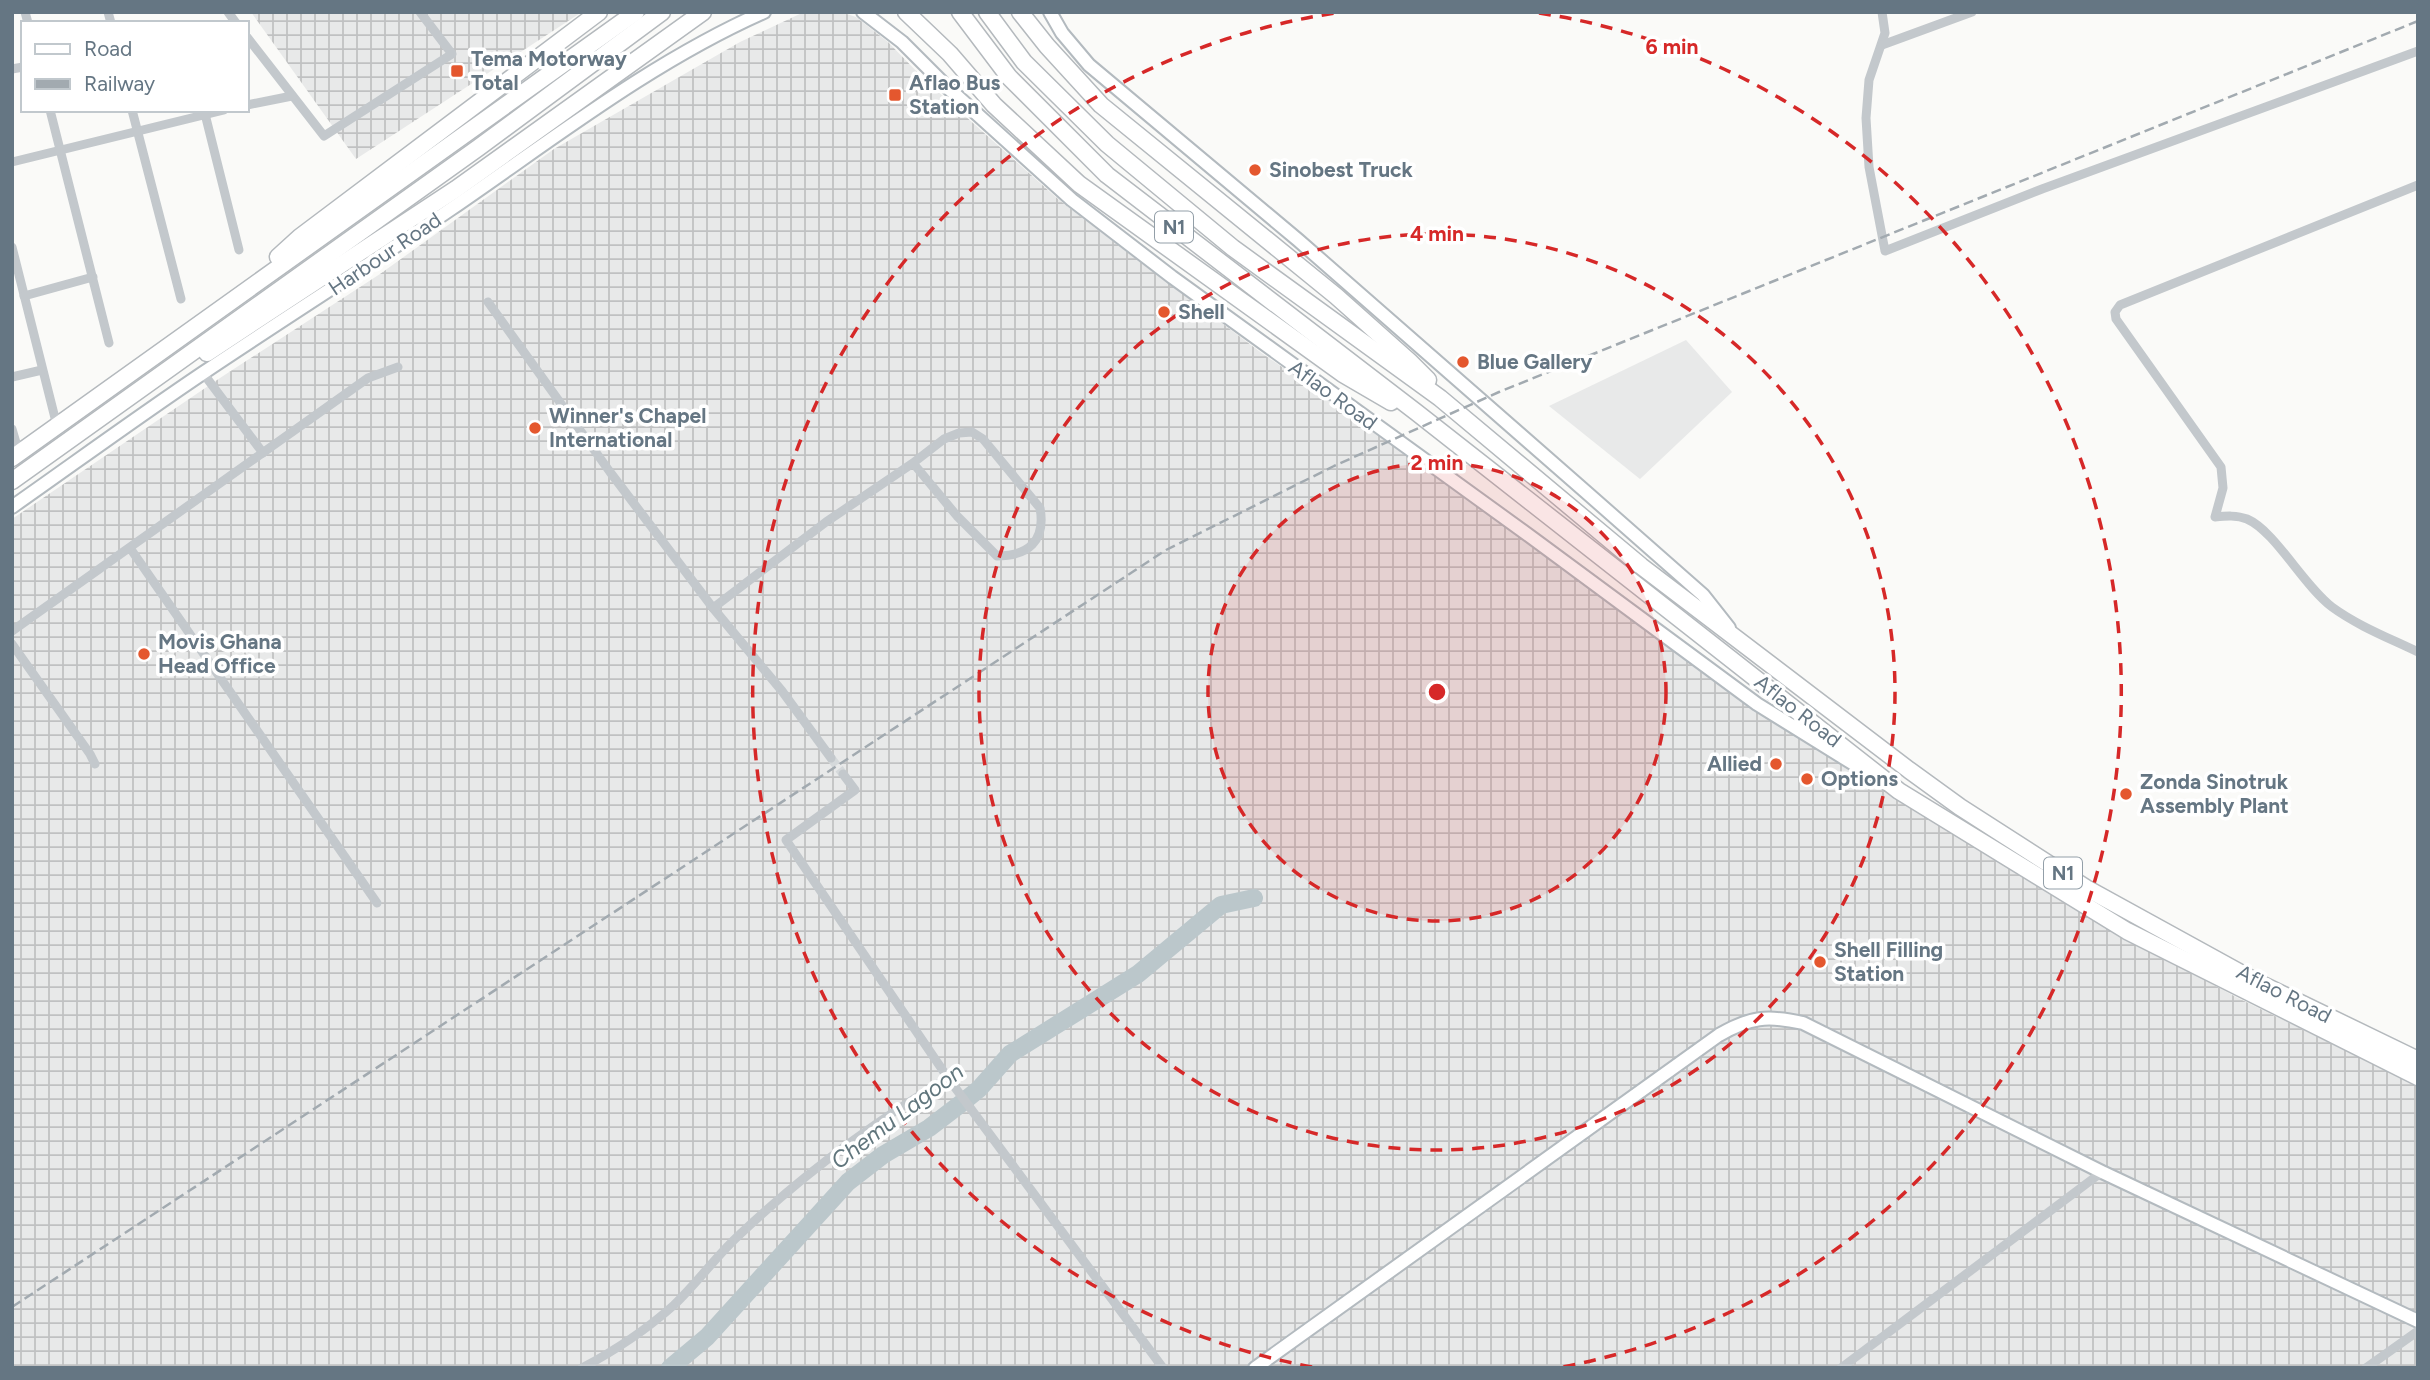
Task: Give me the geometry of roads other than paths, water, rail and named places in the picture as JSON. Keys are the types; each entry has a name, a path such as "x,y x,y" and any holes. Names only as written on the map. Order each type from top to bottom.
{"highway":[{"path":"254,285 300,237 599,12"},
{"path":"16,456 636,12"},
{"name":"Harbour Road","path":"12,481 422,188 662,12"},
{"path":"163,373 213,350 380,241 703,12"},
{"path":"906,12 950,54 994,105 1079,184 1343,374 1381,398 1416,412"},
{"path":"923,12 950,54"},
{"name":"Aflao Road","path":"960,12 1009,77 1107,175 1416,412 1899,791 2127,931 2418,1077"},
{"name":"Aflao Road","path":"986,12 1024,62 1107,144 1233,248 1440,398 1631,558 1960,807 2086,888 2256,982 2418,1060"},
{"path":"1020,12 1047,46 1101,104 1336,296 1409,361 1432,384 1440,398"},
{"path":"1031,12 1047,46"}],"street":[{"path":"248,38 324,136 452,54 420,12"},
{"name":"Harbour Road","path":"12,506 203,373 347,280 598,106 673,60 764,12"},
{"name":"Aflao Road","path":"863,12 902,42 947,87 1072,200 1172,278 1757,704 1899,791"},
{"name":"Aflao Road","path":"1050,12 1062,33 1088,65 1298,240 1703,595 1738,639"},
{"path":"1882,12 1885,33 1872,67 1866,118 1869,167 1885,251 2042,189 2418,51"},
{"path":"1882,45 1972,12"},
{"path":"248,105 292,96"},
{"path":"51,112 109,343"},
{"path":"133,112 181,299"},
{"path":"12,162 138,132 204,112 239,250"},
{"path":"2418,185 2120,305 2115,312 2116,319 2221,467 2223,488 2215,517 2244,518 2255,524 2265,532 2311,588 2333,608 2418,652"},
{"path":"12,247 57,426"},
{"path":"24,296 93,277"},
{"path":"488,302 610,472 713,608 782,691 831,758"},
{"path":"12,631 368,378 398,367"},
{"path":"12,377 42,370"},
{"path":"203,373 263,453"},
{"path":"12,429 16,456"},
{"path":"713,608 826,522 944,439 959,433 972,432 983,439 1040,508 1042,521 1038,536 1029,549 1013,556 997,556 957,516 913,463"},
{"path":"130,548 377,903"},
{"path":"12,644 95,764"},
{"path":"843,774 855,790 786,840 948,1078 1163,1368"},
{"path":"1255,1368 1719,1035 1738,1024 1759,1018 1779,1017 1803,1023 2102,1172 2418,1321"},
{"path":"582,1368 628,1342 675,1304 734,1239 797,1184 891,1112 948,1078"},
{"path":"1841,1368 2102,1172"},
{"path":"2366,1368 2418,1331"}],"waterway":[{"name":"Chemu Lagoon","path":"670,1368 707,1337 848,1182 883,1155 929,1128 963,1102 979,1089 1010,1054 1138,974 1221,905 1254,898"}],"tunnel":[{"path":"831,758 843,774"}],"railway":[{"path":"12,1307 1166,550 1334,466 1499,392 2418,21"}],"place":[{"name":"Tema Motorway Total","path":"457,71"},
{"name":"Aflao Bus Station","path":"895,95"},
{"name":"Sinobest Truck","path":"1255,170"},
{"name":"Shell","path":"1164,312"},
{"name":"Blue Gallery","path":"1463,362"},
{"name":"Winner's Chapel International","path":"535,428"},
{"name":"Movis Ghana Head Office","path":"144,654"},
{"name":"Allied","path":"1776,764"},
{"name":"Options","path":"1807,779"},
{"name":"Zonda Sinotruk Assembly Plant","path":"2126,794"},
{"name":"Shell Filling Station","path":"1820,962"}]}
